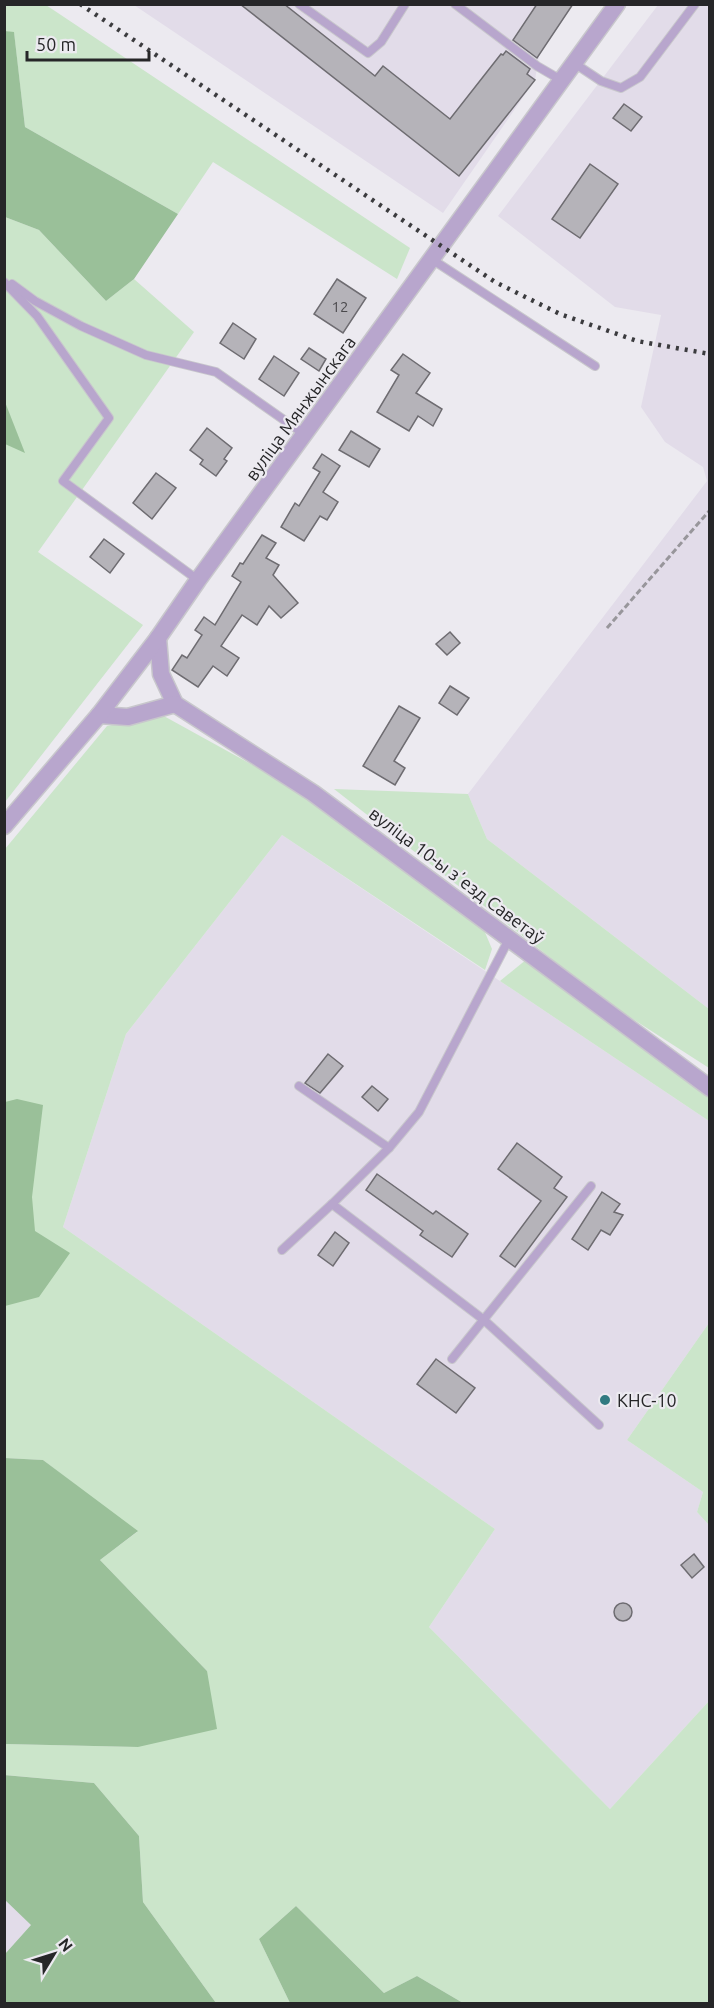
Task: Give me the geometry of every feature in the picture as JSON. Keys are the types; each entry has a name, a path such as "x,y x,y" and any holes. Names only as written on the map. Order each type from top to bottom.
{"street":[{"name":"вуліца Мянжынскага","path":"4,826 99,715 158,638 617,4"},
{"path":"99,715 128,717 175,704 161,674 158,638"},
{"name":"вуліца 10-ы зʼезд Саветаў","path":"175,704 313,793 710,1088"}],"lane":[{"path":"299,4 368,53 381,42 405,4"},
{"path":"455,4 537,66 561,80"},
{"path":"574,63 601,81 621,88 640,77 694,4"},
{"path":"433,260 595,366"},
{"path":"4,280 35,301 81,326 124,345 146,354 216,372 304,434"},
{"path":"4,280 37,316 109,418 63,481 198,580"},
{"path":"282,1250 389,1148 419,1112 509,939"},
{"path":"299,1086 389,1148"},
{"path":"452,1359 591,1186"},
{"path":"332,1204 484,1320 599,1425"}],"path":[{"path":"607,628 710,510"}],"shaded area":[{"path":"134,5 573,5 539,56 535,80 443,213"},
{"path":"658,5 709,5 709,1009 487,839 468,794 707,481 703,467 665,442 641,407 661,315 615,307 498,216"},
{"path":"282,835 709,1121 709,1323 627,1440 703,1492 697,1512 709,1525 709,1701 610,1809 429,1627 495,1529 63,1227 126,1034"},
{"path":"5,1900 31,1925 5,1954"}],"green space":[{"path":"5,5 46,5 410,248 397,279 213,162 178,214 25,127 14,33 5,31"},
{"path":"5,31 14,32 25,127 178,214 134,279 106,301 39,230 5,217"},
{"path":"5,217 39,230 106,301 134,279 194,332 38,552 143,625 5,802"},
{"path":"5,402 25,453 5,444"},
{"path":"162,715 307,795 484,930 492,949 485,970 282,835 126,1034 63,1227 495,1529 429,1627 610,1809 709,1701 709,2003 463,2003 417,1976 384,1993 296,1906 259,1939 290,2003 216,2003 143,1902 139,1836 94,1783 5,1775 5,1744 138,1747 207,1671 100,1560 137,1532 43,1460 5,1458 5,849 107,726"},
{"path":"334,789 468,794 487,839 709,1009 709,1068 611,1005"},
{"path":"527,959 709,1098 709,1121 500,981"},
{"path":"17,1099 43,1105 32,1197 35,1231 70,1253 39,1297 5,1306 5,1102"},
{"path":"709,1323 709,1525 697,1512 703,1492 627,1440"},
{"path":"5,1458 43,1460 138,1531 100,1560 207,1671 217,1729 138,1747 5,1744"},
{"path":"4,1775 94,1783 139,1836 143,1902 216,2003 5,2003 5,1954 31,1925 5,1900"},
{"path":"296,1906 384,1993 417,1976 463,2003 290,2003 259,1939"}],"building":[{"path":"240,4 284,4 375,76 383,66 450,119 501,54 503,55 506,51 530,69 527,74 535,80 459,176"},
{"path":"537,4 573,4 537,58 513,40"},
{"path":"624,104 642,117 631,131 613,118"},
{"path":"590,164 618,184 580,238 552,219"},
{"path":"337,279 366,298 343,333 314,314"},
{"path":"233,323 256,339 244,359 220,343"},
{"path":"309,348 326,359 319,371 301,359"},
{"path":"403,354 430,373 416,393 442,409 433,426 418,416 409,431 377,412 399,375 391,370"},
{"path":"274,356 299,373 284,396 259,379"},
{"path":"207,428 232,448 224,459 227,461 216,476 200,464 203,460 190,450"},
{"path":"351,431 380,449 369,467 339,450"},
{"path":"322,454 340,466 323,492 338,502 327,520 320,516 304,541 281,527 295,503 299,506 320,472 313,468"},
{"path":"156,473 176,488 152,519 133,503"},
{"path":"262,535 276,543 266,558 279,565 273,575 298,603 281,618 269,606 257,625 242,615 221,646 239,658 227,676 213,666 198,687 172,670 182,655 187,658 202,635 195,630 204,617 215,625 241,582 232,576"},
{"path":"104,539 124,554 110,573 90,557"},
{"path":"450,632 460,643 447,655 436,644"},
{"path":"450,686 469,698 457,715 439,703"},
{"path":"399,706 420,718 394,761 405,768 395,785 363,766"},
{"path":"328,1054 343,1066 320,1093 305,1083"},
{"path":"372,1086 388,1099 378,1111 362,1097"},
{"path":"517,1143 562,1177 554,1188 567,1197 515,1267 500,1256 541,1201 498,1169"},
{"path":"377,1174 433,1214 436,1211 468,1234 452,1257 420,1235 423,1231 366,1190"},
{"path":"602,1192 620,1204 614,1212 623,1215 610,1235 601,1230 588,1250 572,1239"},
{"path":"335,1232 349,1243 333,1266 318,1255"},
{"path":"436,1359 475,1388 456,1413 417,1384"},
{"path":"694,1554 704,1567 692,1578 681,1565"},
{"path":"623,1603 629,1606 632,1612 629,1618 623,1621 617,1618 614,1612 617,1606"}],"railway":[{"path":"80,4 495,282 560,314 637,341 710,354"}],"place":[{"name":"КНС-10","path":"605,1400"}]}
